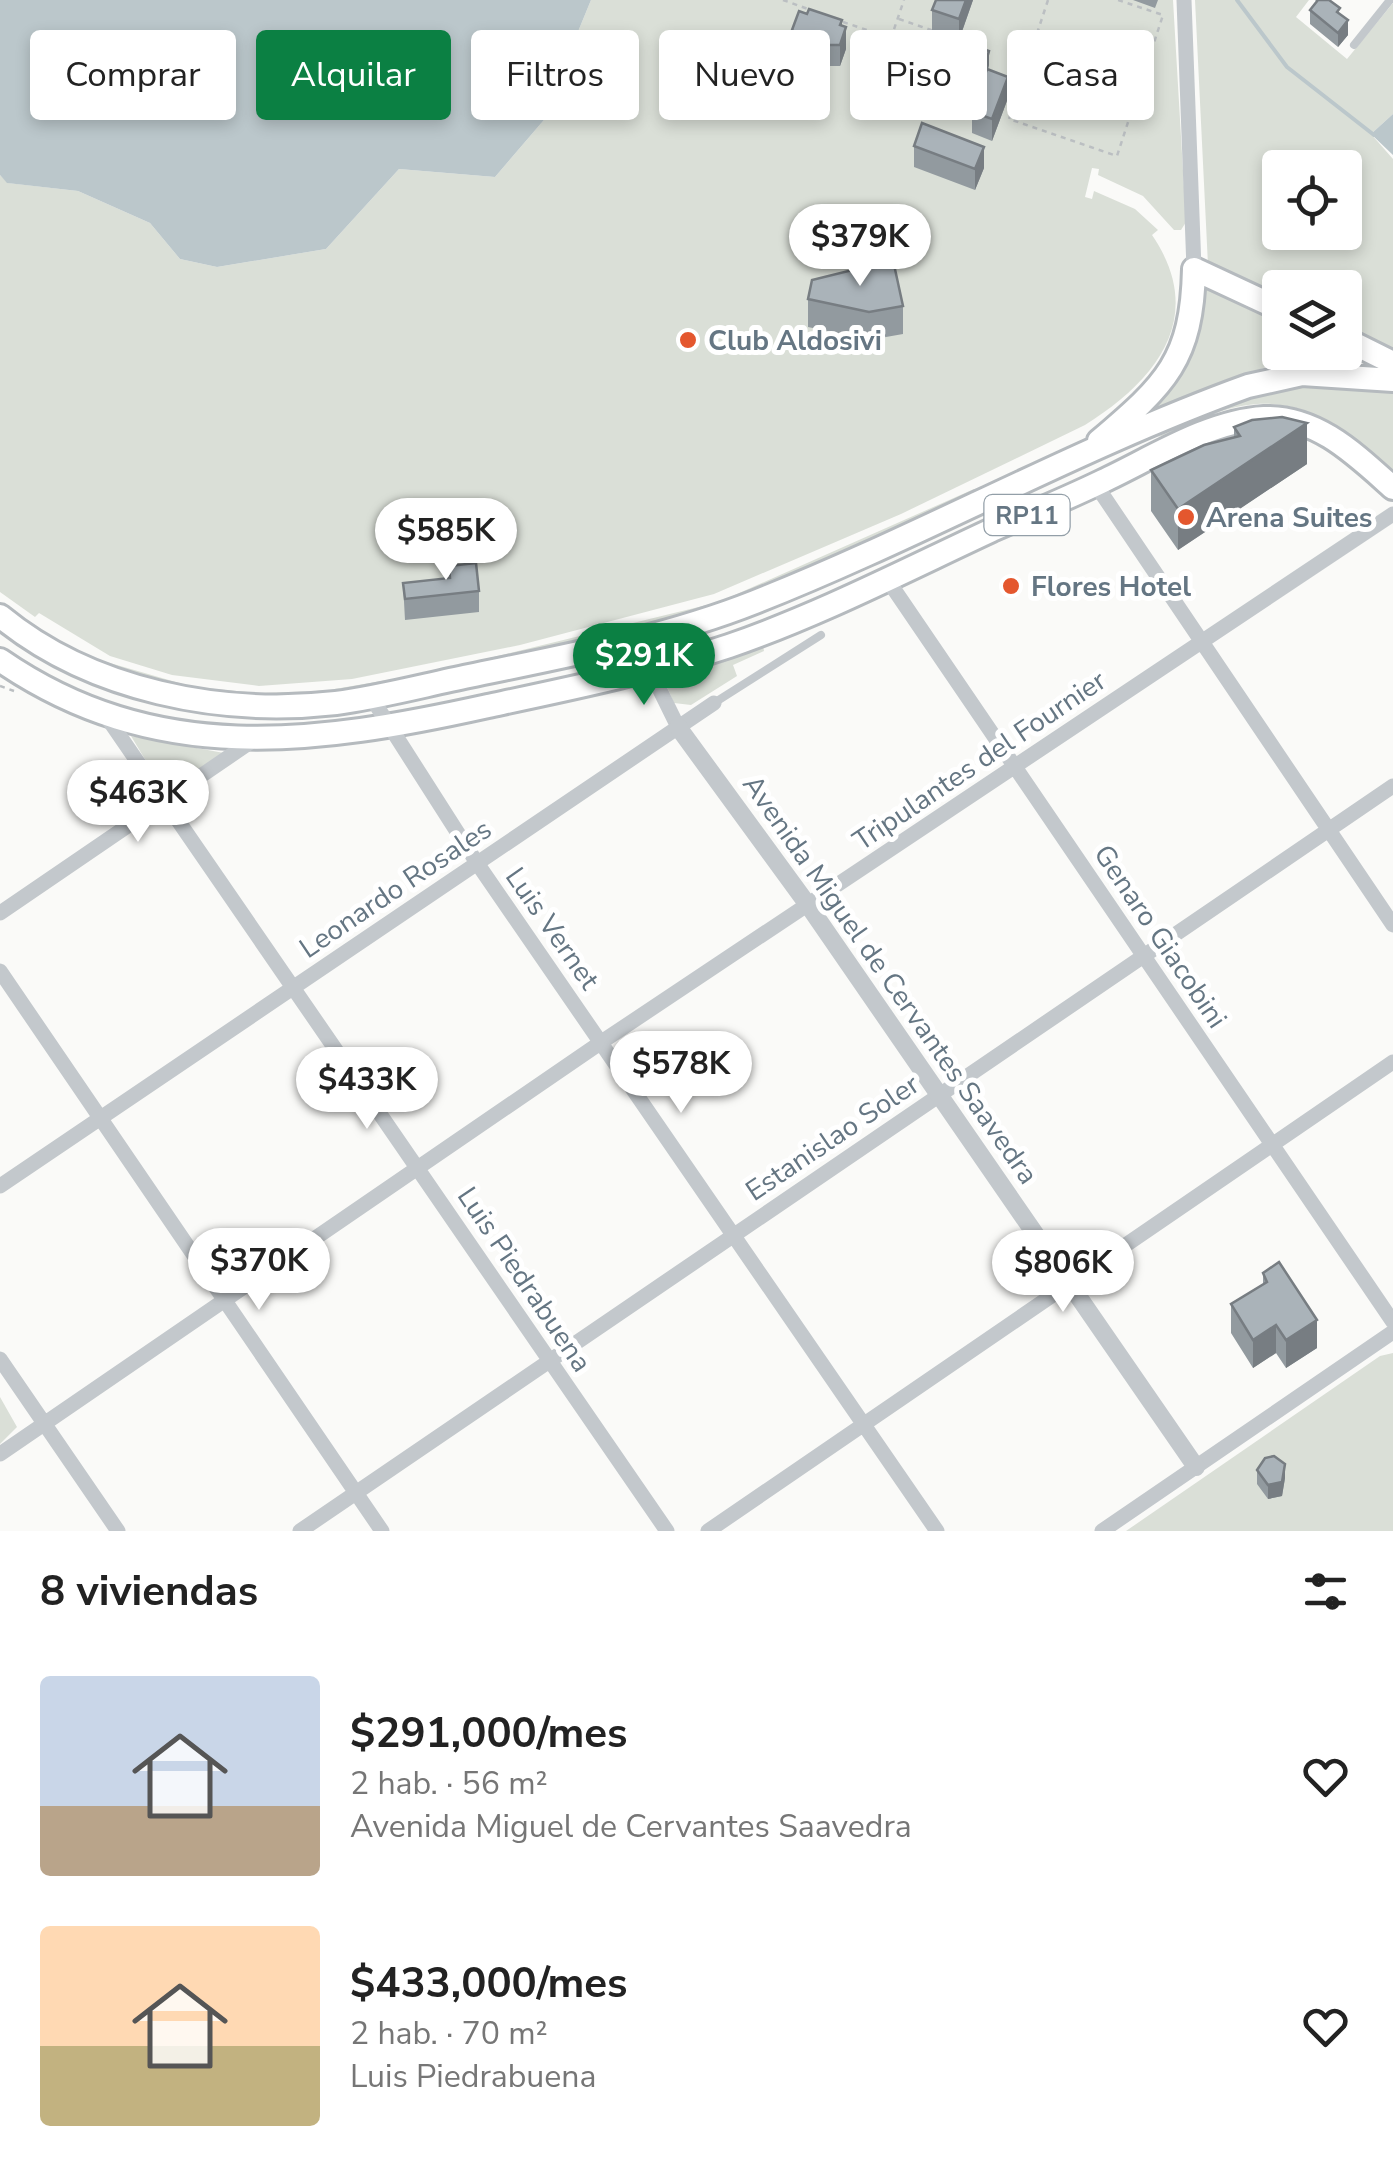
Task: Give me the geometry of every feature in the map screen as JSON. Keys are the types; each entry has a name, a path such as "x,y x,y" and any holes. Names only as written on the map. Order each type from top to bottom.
{"main road":[{"path":"1080,458 1143,401 1173,367 1188,335 1194,269 1262,301"},
{"path":"1362,347 1393,364"},
{"name":"RP11","path":"0,616 22,634 134,685 203,701 272,706 371,698 582,652 751,603 1209,400 1273,379 1329,373 1393,380"},
{"name":"RP11","path":"1,662 101,710 174,730 252,741 388,728 649,668 762,634 1214,431 1264,418 1297,422 1330,436 1393,488"}],"street":[{"path":"1184,0 1194,175 1194,269"},
{"path":"1096,485 1393,925"},
{"name":"Tripulantes del Fournier","path":"0,1454 602,1042 1393,514"},
{"name":"Genaro Giacobini","path":"887,579 1393,1322"},
{"path":"1,662 22,634"},
{"name":"Avenida Miguel de Cervantes Saavedra","path":"649,668 678,727 808,905 1196,1467"},
{"name":"Luis Vernet","path":"371,698 477,862 937,1531"},
{"name":"Leonardo Rosales","path":"0,1186 714,703"},
{"name":"Luis Piedrabuena","path":"101,710 667,1531"},
{"path":"0,913 252,741"},
{"name":"Estanislao Soler","path":"300,1531 1393,786"},
{"path":"0,971 382,1531"},
{"path":"708,1531 1393,1062"},
{"path":"1102,1531 1393,1332"},
{"path":"0,1359 118,1531"}],"lane":[{"path":"1354,44 1390,0"},
{"name":"Leonardo Rosales","path":"714,703 820,635"}],"path":[{"path":"784,0 808,8"},
{"path":"832,18 891,38 904,0"},
{"path":"1048,0 1009,119 1117,156 1163,15 1118,0"},
{"path":"898,19 931,30"},
{"path":"133,802 141,796"}],"shaded area":[{"path":"0,0 591,0 579,30 471,30 471,120 544,120 495,177 399,169 326,249 217,267 180,259 150,223 78,191 7,183 0,175"},
{"name":"Club Aldosivi","path":"591,0 1173,0 1186,222 1181,230 1174,230 1143,196 1098,175 1099,169 1092,168 1085,197 1092,199 1094,191 1135,209 1158,230 1152,235 1168,265 1175,293 1174,320 1166,344 1133,388 1085,425 901,514 714,594 520,645 352,679 259,686 172,675 110,656 39,613 35,617 0,592 0,175 8,183 78,191 150,223 180,259 217,267 326,249 399,169 495,177 544,120 639,120 639,30 579,30"},
{"path":"1195,0 1309,0 1296,17 1347,59 1393,3 1393,114 1371,134 1393,159 1393,355 1362,341 1362,270 1262,270 1262,294 1208,265"},
{"path":"1393,114 1393,155 1371,134"},
{"path":"1203,280 1262,307 1262,369 1152,411 1196,346"},
{"path":"1315,385 1393,390 1393,471 1335,425 1294,407 1248,405 1222,411 1158,437 1233,402"},
{"path":"975,490 816,565 751,591 695,611 437,672 334,689 428,673 719,602"},
{"path":"763,646 764,651 733,665 737,676 691,705 674,703 667,687 669,679"},
{"path":"103,661 193,687 167,683 134,675"},
{"path":"131,736 224,753 164,791"},
{"path":"1393,1353 1393,1531 1126,1531 1380,1356"},
{"path":"0,1397 17,1427 0,1444"}],"building":[{"path":"936,0 966,0 959,19 932,10"},
{"path":"1318,0 1329,0 1348,20 1338,33 1310,10"},
{"path":"809,9 842,20 840,25 846,27 840,45 830,45 830,30 792,30 799,11 807,14"},
{"path":"987,69 1007,77 992,119 987,117"},
{"path":"922,123 984,147 975,169 914,146"},
{"path":"893,260 903,306 869,312 808,299 812,280"},
{"path":"1282,417 1307,423 1178,509 1151,470 1204,445 1240,436 1234,427 1252,420"},
{"path":"476,563 479,591 405,599 403,583 450,578 449,566"},
{"path":"1279,1262 1317,1320 1286,1340 1276,1325 1253,1340 1231,1304 1267,1282 1263,1273"},
{"path":"1274,1456 1285,1464 1282,1482 1268,1485 1257,1470 1265,1458"}],"waterway":[{"path":"1237,0 1287,67 1374,135"}],"place":[{"name":"Club Aldosivi","path":"688,340"},
{"name":"Arena Suites","path":"1186,517"},
{"name":"Flores Hotel","path":"1011,586"}]}
